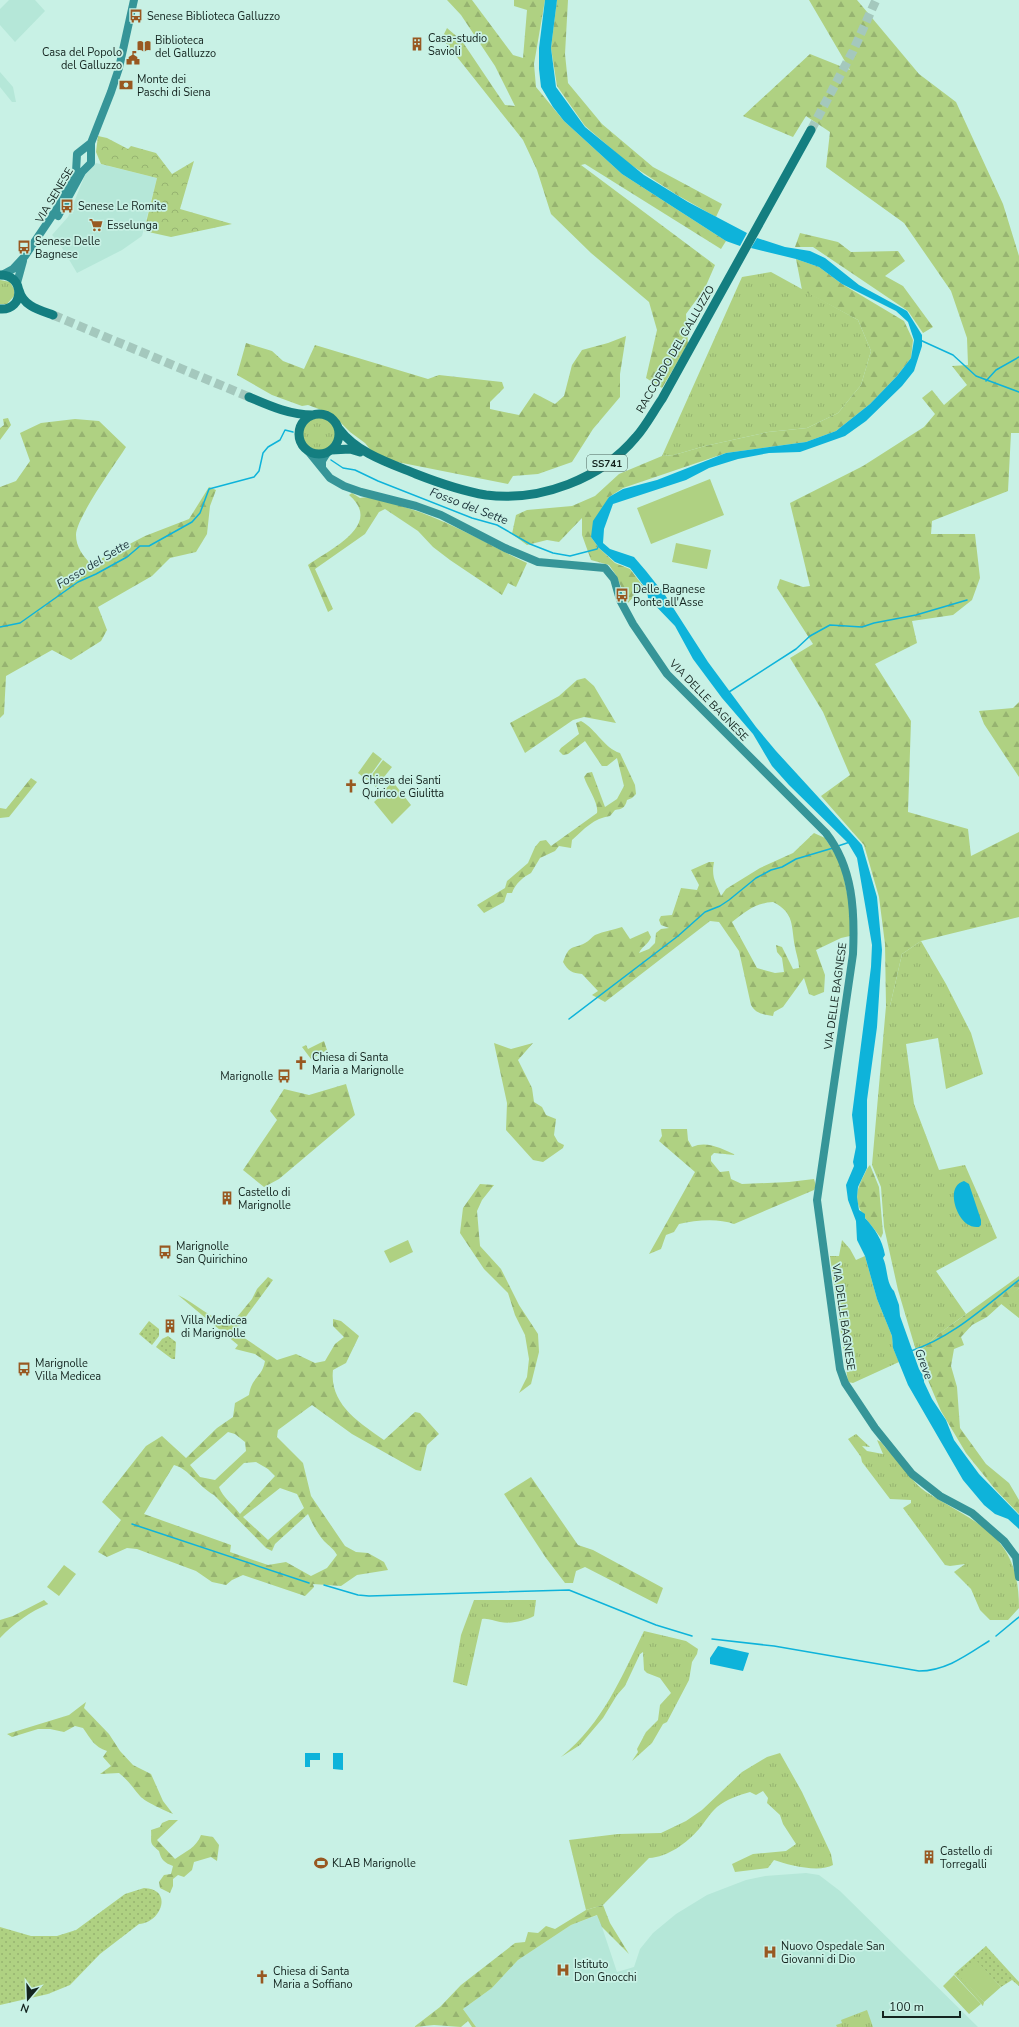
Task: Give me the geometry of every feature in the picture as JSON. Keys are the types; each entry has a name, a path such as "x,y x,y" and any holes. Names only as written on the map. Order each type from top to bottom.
{"main road":[{"name":"VIA SENESE","path":"1,275 12,269 40,240 55,220 86,167 91,163 91,143 117,73 134,0"},
{"name":"RACCORDO DEL GALLUZZO","path":"329,452 350,449 467,491 510,496 539,493 568,484 596,471 618,455 636,437 666,393 811,130"},
{"name":"VIA SENESE","path":"2,309 13,306 17,302 18,286 26,254 58,207 76,172 77,154 91,143"},
{"path":"84,150 91,155"},
{"name":"VIA SENESE","path":"77,163 86,167"},
{"name":"VIA SENESE","path":"1,275 11,278 18,286"},
{"path":"18,286 25,302 35,308 53,315"},
{"path":"2,309 35,308"},
{"name":"SS741","path":"249,397 294,414 321,414 331,418 339,429"},
{"name":"SS741","path":"281,410 292,418 300,429 300,439 308,451 315,454 329,452"},
{"path":"300,429 305,420 314,415"},
{"name":"RACCORDO DEL GALLUZZO","path":"339,429 354,445 377,458"},
{"path":"322,468 322,461 338,442 339,429"},
{"name":"VIA DELLE BAGNESE","path":"308,451 330,478 344,486 361,492 416,506 441,515 505,548 538,562 600,567 608,571 614,579 620,600 633,624 667,674 826,833 833,842 842,858 848,875 854,932 853,954 817,1200 821,1238 842,1376 866,1415 912,1474 934,1492 978,1518 1007,1544 1016,1557 1019,1577"}],"shaded area":[{"path":"9,0 35,0 45,11 15,42 0,25 0,9"},
{"path":"0,72 13,87 16,102 12,102 0,87"},
{"path":"96,163 157,178 142,236 122,250 77,273 58,241 52,235 68,217 85,175"},
{"name":"Nuovo Ospedale San Giovanni di Dio","path":"806,1873 819,1875 840,1891 978,2027 476,2027 463,2009 492,1988 518,1960 571,1925 598,1915 617,1972 634,1967 640,1949 653,1933 676,1914 707,1895 746,1880 765,1876"}],"green space":[{"path":"447,0 472,0 513,55 523,58 527,10 514,6 514,0 545,0 534,64 536,87 564,121 622,174 726,241 721,249 585,164 581,165 715,265 705,288 686,314 688,344 662,388 646,378 657,330 649,302 591,253 551,214 537,170 523,140 442,38 447,28 462,41 505,105 515,106 495,66 461,15"},
{"path":"557,0 568,0 565,54 568,83 602,124 653,167 722,204 716,217 677,195 628,163 585,126 557,86 551,48"},
{"path":"809,0 857,0 919,74 956,102 1003,204 1019,256 1019,433 1011,433 1008,491 932,521 931,534 975,534 980,578 972,600 953,615 912,621 917,643 875,664 911,721 908,812 968,829 971,856 1019,832 1019,917 921,941 902,954 890,1006 886,1006 885,944 879,897 864,845 821,796 850,775 823,712 790,658 813,644 777,588 780,579 803,587 810,586 790,503 863,466 924,427 935,414 922,398 932,390 944,405 967,385 952,366 968,365 967,338 951,291 904,223 826,167 830,132 806,116 793,137 743,116 810,54 850,70"},
{"path":"98,136 107,138 128,149 131,146 156,153 172,174 194,161 180,209 232,224 171,237 144,231 157,178 101,164 96,152"},
{"path":"800,233 838,242 851,252 898,251 905,261 885,276 903,286 933,327 923,333 908,311 813,247 795,247"},
{"path":"796,259 819,267 842,284 904,321 913,340 911,358 897,376 870,404 836,431 806,442 726,453 623,488 609,497 591,537 599,548 615,563 630,569 643,586 628,603 616,575 609,565 591,560 582,535 582,518 559,542 547,540 527,545 512,534 516,515 527,510 572,506 595,496 619,474 662,456 674,455 705,446 768,432 807,428 838,413 861,385 871,351 858,320 802,290"},
{"path":"771,272 858,320 871,351 861,385 838,413 807,428 768,432 705,446 674,455 662,456 742,277"},
{"path":"0,280 10,282 14,289 14,296 7,304 0,304"},
{"path":"626,336 620,374 620,397 593,429 572,462 538,474 513,476 508,484 377,458 365,443 350,432 332,414 308,405 302,406 272,395 237,375 246,343 272,351 283,361 304,369 315,345 428,379 439,375 502,382 504,388 490,402 490,409 519,415 534,393 555,404 564,396 572,365 582,350 608,343"},
{"path":"319,417 331,422 336,434 331,446 319,451 307,446 302,434 307,422"},
{"path":"8,418 11,425 0,440 0,428 4,425 3,419"},
{"path":"75,419 99,421 126,447 89,504 78,527 76,535 77,543 91,564 145,536 189,519 209,487 216,490 210,506 207,534 196,552 170,558 152,576 98,607 107,630 101,641 71,660 52,650 6,676 4,714 0,718 0,487 16,481 30,461 20,433 41,423"},
{"path":"710,479 724,515 651,544 637,508"},
{"path":"352,493 360,498 381,499 418,511 465,532 527,563 516,587 508,583 502,595 450,560 433,547 418,531 385,509 379,512 365,534 315,569 333,609 328,612 308,565 340,544 357,526 360,516 358,506 349,495"},
{"path":"676,543 711,550 707,569 672,562"},
{"path":"585,678 594,686 616,723 584,717 573,720 525,753 510,723 559,696 577,680"},
{"path":"1019,702 1019,777 984,724 979,711 1013,708"},
{"path":"581,721 592,729 609,747 620,753 635,785 636,794 627,800 623,808 615,810 610,816 599,819 585,828 572,840 571,848 559,846 555,851 540,858 531,873 520,881 512,893 507,893 504,902 484,913 477,905 505,888 507,881 528,863 535,847 540,841 546,840 551,846 597,813 595,800 584,777 587,773 592,772 605,807 617,799 624,786 617,758 607,766 602,766 585,741 568,754 563,755 559,751 579,734 576,723"},
{"path":"373,752 382,759 367,780 358,773"},
{"path":"383,760 392,767 376,787 368,780"},
{"path":"31,778 37,782 9,817 0,818 0,808 6,809"},
{"path":"393,782 411,805 392,824 374,802"},
{"path":"814,833 825,838 841,864 851,912 850,936 841,938 816,950 825,975 824,992 814,996 809,994 804,978 783,1007 774,1012 773,1016 758,1012 751,1005 739,951 719,922 710,921 605,1002 592,995 598,991 582,974 571,971 563,962 570,949 585,943 595,935 602,932 622,927 630,939 648,931 651,937 639,953 649,949 655,943 656,933 661,929 669,928 661,925 659,920 661,916 672,915 681,888 697,890 699,885 691,870 709,862 714,862 714,876 721,896 726,889 760,868 793,853","holes":["773,902 780,906 789,916 791,921 799,968 793,969 782,947 776,945 777,952 782,958 784,972 775,973 757,968 732,922 741,915 761,904"]},
{"path":"921,941 946,984 971,1033 983,1074 946,1089 938,1038 906,1044 914,1104 939,1170 965,1165 997,1238 936,1271 966,1314 937,1335 917,1354 898,1290 884,1227 881,1187 872,1165 886,1006 890,1006 902,954"},
{"path":"324,1041 327,1050 311,1059 302,1047 306,1045 308,1049"},
{"path":"494,1043 511,1049 533,1043 518,1060 532,1088 534,1102 542,1107 546,1115 556,1119 554,1135 558,1142 564,1145 563,1148 543,1162 533,1160 506,1130 507,1103"},
{"path":"346,1084 355,1115 279,1179 264,1187 243,1170 277,1120 270,1111 284,1089 309,1095"},
{"path":"661,1129 687,1129 688,1140 692,1147 703,1144 709,1145 736,1155 714,1153 711,1156 711,1161 720,1172 729,1171 731,1179 742,1184 789,1182 814,1179 816,1186 814,1190 734,1224 707,1220 679,1224 674,1232 666,1235 661,1249 649,1254 695,1172 659,1141 662,1136"},
{"path":"870,1165 879,1187 883,1233 881,1238 865,1217 858,1204 858,1189 867,1168"},
{"path":"480,1184 494,1185 482,1200 477,1211 480,1246 501,1269 519,1305 538,1334 539,1352 531,1384 519,1393 527,1377 529,1359 525,1335 515,1315 508,1293 484,1269 460,1233 463,1208"},
{"path":"408,1240 413,1252 390,1263 384,1251"},
{"path":"842,1240 850,1249 856,1260 865,1256 877,1299 892,1336 893,1348 899,1362 853,1383 848,1382 830,1256 839,1256"},
{"path":"1019,1276 1019,1288 987,1317 972,1325 961,1337 964,1345 954,1349 951,1366 957,1387 960,1428 986,1464 1009,1483 1019,1500 1019,1514 995,1489 966,1453 941,1411 917,1354 937,1335"},
{"path":"268,1277 273,1280 236,1330 240,1335 277,1360 296,1354 315,1363 325,1361 335,1344 344,1337 333,1326 333,1319 341,1321 359,1336 346,1363 333,1370 333,1382 341,1403 365,1427 384,1440 415,1412 420,1413 439,1434 427,1445 421,1471 416,1470 352,1434 312,1405 278,1430 277,1437 303,1463 311,1496 345,1546 356,1552 368,1553 384,1562 388,1570 357,1575 341,1586 313,1584 314,1587 305,1596 243,1575 232,1580 226,1585 212,1582 196,1571 137,1549 127,1548 107,1557 98,1552 121,1520 102,1502 146,1446 162,1436 186,1458 217,1428 233,1417 235,1403 249,1395 252,1384 264,1367 265,1361 255,1354 235,1349 238,1345 178,1295 215,1318 228,1324 233,1322 252,1299 257,1289","holes":["228,1432 235,1434 245,1442 246,1451 215,1480 200,1477 190,1465","256,1462 268,1469 275,1476 240,1514 219,1487 244,1463","174,1465 184,1470 214,1495 266,1548 272,1551 275,1544 308,1514 319,1535 337,1555 327,1568 311,1576 286,1562 268,1565 230,1552 231,1545 144,1514","280,1488 297,1494 304,1508 268,1540 243,1517"]},
{"path":"1019,1288 1019,1318 1000,1303"},
{"path":"149,1321 159,1329 159,1336 152,1345 139,1334"},
{"path":"168,1336 176,1342 175,1359 172,1359 156,1347 162,1339"},
{"path":"856,1434 870,1447 862,1446 867,1451 883,1454 877,1440 881,1442 922,1489 979,1524 1004,1548 1012,1564 1017,1583 1019,1608 1008,1620 990,1620 980,1610 971,1589 954,1572 965,1564 950,1566 945,1565 903,1508 911,1503 911,1500 890,1499 862,1462 861,1457 848,1439"},
{"path":"531,1477 578,1545 593,1550 663,1588 657,1604 585,1567 576,1571 573,1583 565,1583 546,1558 504,1494"},
{"path":"64,1565 76,1574 59,1596 47,1587"},
{"path":"44,1600 48,1604 22,1618 0,1638 0,1620 13,1616"},
{"path":"474,1600 536,1600 534,1616 518,1622 509,1623 482,1619 467,1686 453,1682 461,1635"},
{"path":"644,1631 686,1641 698,1649 692,1662 689,1680 667,1722 663,1724 652,1743 632,1761 638,1752 637,1749 646,1732 658,1720 660,1705 671,1693 660,1678 647,1673 644,1670 643,1652 640,1654 625,1686 617,1695 603,1718 580,1745 561,1757 576,1744 600,1715 619,1683"},
{"path":"86,1702 84,1708 109,1734 120,1751 133,1765 151,1774 163,1801 173,1814 146,1801 119,1773 100,1774 111,1766 103,1757 107,1751 96,1745 83,1728 75,1726 64,1732 50,1729 38,1729 12,1737 7,1734 69,1715"},
{"path":"780,1753 802,1792 831,1854 833,1865 812,1868 795,1866 774,1860 768,1868 735,1872 732,1864 753,1854 786,1851 796,1844 783,1824 780,1815 767,1803 768,1798 763,1791 756,1795 750,1792 721,1804 683,1844 663,1855 649,1858 603,1905 586,1910 569,1840 618,1834 661,1833 686,1821 702,1810 742,1772 767,1757"},
{"path":"169,1820 178,1820 157,1840 175,1859 193,1846 201,1835 213,1837 219,1845 217,1861 211,1857 194,1862 192,1870 184,1877 178,1875 173,1879 173,1886 170,1893 160,1888 159,1882 164,1875 171,1874 173,1866 164,1861 159,1851 153,1846 151,1840 151,1830 160,1827 162,1823"},
{"path":"144,1888 153,1890 159,1894 161,1900 161,1906 153,1918 147,1922 139,1924 100,1954 70,1985 48,1994 0,2005 0,1927 31,1936 57,1936 76,1930 125,1894"},
{"path":"603,1905 610,1923 629,1954 602,1927 597,1915 571,1925 518,1960 492,1988 463,2009 476,2027 472,2027 468,2021 461,2027 434,2025 414,2027 440,2007 461,1985 515,1943 525,1942 528,1932 538,1933 546,1926 555,1929 586,1910"},
{"path":"986,1946 1019,1982 1019,1986 1012,1980 1001,1987 975,1960 959,1975 984,2002 983,2006 954,1974"},
{"path":"975,1959 1001,1987 984,2002 958,1975"},
{"path":"954,1975 981,2004 969,2014 943,1986"},
{"path":"867,2010 873,2027 837,2027 836,2025 842,2023 841,2020"}],"water":[{"path":"545,0 557,0 551,48 556,87 585,127 644,175 688,202 747,233 740,246 726,241 622,174 564,121 553,107 541,87 539,48"},
{"path":"757,238 785,247 810,251 825,258 859,285 907,311 922,335 922,346 914,371 902,386 866,421 845,436 800,452 769,453 738,459 709,468 686,480 613,504 604,529 603,543 610,549 634,557 665,595 708,662 756,727 862,845 877,897 882,950 877,1027 867,1100 867,1168 858,1187 857,1197 859,1210 865,1214 865,1218 875,1230 882,1244 885,1255 883,1258 888,1280 894,1291 899,1305 900,1316 919,1369 924,1377 924,1382 932,1399 946,1420 954,1440 979,1474 1019,1515 1019,1529 1008,1519 995,1514 984,1505 963,1480 908,1385 893,1348 892,1336 877,1299 865,1256 857,1240 856,1221 848,1200 846,1185 854,1166 853,1162 856,1147 852,1115 871,967 872,945 857,858 848,843 789,785 772,766 753,734 722,698 693,659 675,626 648,598 647,590 630,568 615,562 599,548 591,537 593,521 609,497 623,489 657,480 726,453 806,442 836,431 870,404 897,376 911,358 914,340 908,322 896,311 842,284 819,267 796,259 751,248"},
{"path":"964,1181 969,1184 981,1220 981,1225 979,1227 971,1226 964,1222 954,1203 955,1189 958,1184"},
{"path":"718,1646 749,1653 743,1671 710,1664 710,1658"},
{"path":"305,1753 320,1753 320,1760 310,1760 310,1767 305,1767"},
{"path":"333,1753 343,1753 343,1770 333,1769"}],"waterway":[{"path":"920,340 953,355 976,376 1019,392"},
{"path":"986,381 996,370 1019,357"},
{"name":"Fosso del Sette","path":"0,627 20,623 78,582 127,557 140,546 149,546 192,522 200,513 209,489 254,477 259,471 263,453 268,447 280,440 285,430 293,432"},
{"name":"Fosso del Sette","path":"331,460 343,468 355,470 378,481 472,518 497,525 530,544 553,553 570,556 597,549 598,547"},
{"path":"729,692 796,649 810,636 830,625 862,627 874,623 916,615 967,600"},
{"path":"838,846 850,842"},
{"path":"569,1019 678,936 705,912 720,906 756,878 771,870 782,867 796,859 833,848"},
{"name":"Greve","path":"911,1351 941,1338 954,1330 981,1311 1019,1280"},
{"path":"132,1524 309,1583"},
{"path":"324,1585 358,1595 369,1596 569,1590 656,1625 692,1636"},
{"path":"996,1636 1019,1617"},
{"path":"712,1639 774,1646 919,1671 947,1665 964,1657 989,1641"}],"tunnel":[{"path":"811,130 853,51 876,0"},
{"path":"53,315 249,397"}],"place":[{"name":"Senese Biblioteca Galluzzo","path":"136,16"},
{"name":"Casa-studio Savioli","path":"417,44"},
{"name":"Biblioteca del Galluzzo","path":"144,46"},
{"name":"Casa del Popolo del Galluzzo","path":"133,58"},
{"name":"Monte dei Paschi di Siena","path":"126,85"},
{"name":"Senese Le Romite","path":"67,206"},
{"name":"Esselunga","path":"96,225"},
{"name":"Senese Delle Bagnese","path":"24,247"},
{"name":"Delle Bagnese Ponte all'Asse","path":"622,595"},
{"name":"Chiesa dei Santi Quirico e Giulitta","path":"351,786"},
{"name":"Chiesa di Santa Maria a Marignolle","path":"301,1063"},
{"name":"Marignolle","path":"284,1076"},
{"name":"Castello di Marignolle","path":"227,1198"},
{"name":"Marignolle San Quirichino","path":"165,1252"},
{"name":"Villa Medicea di Marignolle","path":"170,1326"},
{"name":"Marignolle Villa Medicea","path":"24,1369"},
{"name":"Castello di Torregalli","path":"929,1857"},
{"name":"KLAB Marignolle","path":"321,1863"},
{"name":"Nuovo Ospedale San Giovanni di Dio","path":"770,1952"},
{"name":"Istituto Don Gnocchi","path":"563,1970"},
{"name":"Chiesa di Santa Maria a Soffiano","path":"262,1977"}]}
